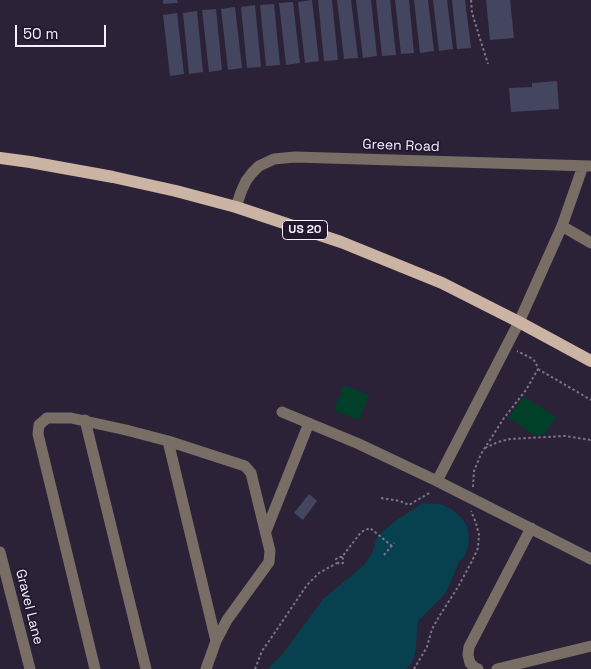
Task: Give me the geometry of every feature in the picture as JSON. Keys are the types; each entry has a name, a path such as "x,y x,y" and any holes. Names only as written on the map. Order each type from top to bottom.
{"main road":[{"name":"US 20","path":"0,158 113,176 176,190 236,207 341,242 442,283 591,361"}],"street":[{"name":"Green Road","path":"236,207 243,186 252,173 260,166 274,159 295,157 587,166"},
{"path":"437,481 518,322 587,166"},
{"path":"562,226 591,242"},
{"path":"282,412 359,444 437,481 591,559"},
{"path":"95,669 38,434 39,425 47,418 85,420 168,441 245,466 251,473 266,531 270,551 269,562 226,620 206,669"},
{"path":"85,420 146,669"},
{"path":"266,531 309,422"},
{"path":"168,441 216,641"},
{"path":"478,669 470,663 469,647 531,528"},
{"name":"Gravel Lane","path":"0,552 30,669"},
{"path":"497,669 591,646"}],"path":[{"path":"471,0 472,13 488,64"},
{"path":"538,369 591,400"},
{"path":"485,448 510,439 565,436 591,440"},
{"path":"381,498 400,501 409,505 430,493 437,481"},
{"path":"337,563 337,558 342,557 361,532 370,528 392,546"},
{"path":"384,555 394,544"},
{"path":"255,669 268,641 307,585 319,573 337,563 343,562 342,557"}],"green space":[{"path":"344,385 369,395 359,420 334,410"},
{"path":"524,397 556,417 544,435 534,435 508,417"}],"water":[{"path":"423,503 440,504 451,509 461,517 467,526 469,537 468,548 464,557 459,561 444,595 418,621 414,657 410,665 406,669 269,669 282,655 323,599 363,566 373,552 379,535 394,522"}],"building":[{"path":"163,0 177,0 178,3 163,4"},
{"path":"312,0 319,61 305,63 298,2"},
{"path":"318,0 332,0 338,60 324,61"},
{"path":"337,0 351,0 358,58 344,59"},
{"path":"356,0 371,0 377,56 363,58"},
{"path":"376,0 390,0 396,55 382,56"},
{"path":"395,0 409,0 414,53 401,54"},
{"path":"414,0 428,0 434,51 420,53"},
{"path":"433,0 447,0 453,49 439,51"},
{"path":"452,0 465,0 471,48 457,49"},
{"path":"486,0 510,0 514,38 490,40"},
{"path":"293,2 300,63 286,65 279,3"},
{"path":"274,4 280,65 266,66 260,5"},
{"path":"255,5 261,67 247,68 241,7"},
{"path":"235,7 242,68 228,70 221,9"},
{"path":"216,9 222,70 209,72 202,10"},
{"path":"197,11 203,72 189,74 183,13"},
{"path":"177,13 184,74 170,76 163,15"},
{"path":"557,81 559,109 511,112 509,88 532,87 532,83"},
{"path":"309,494 317,501 303,520 294,513"}]}
